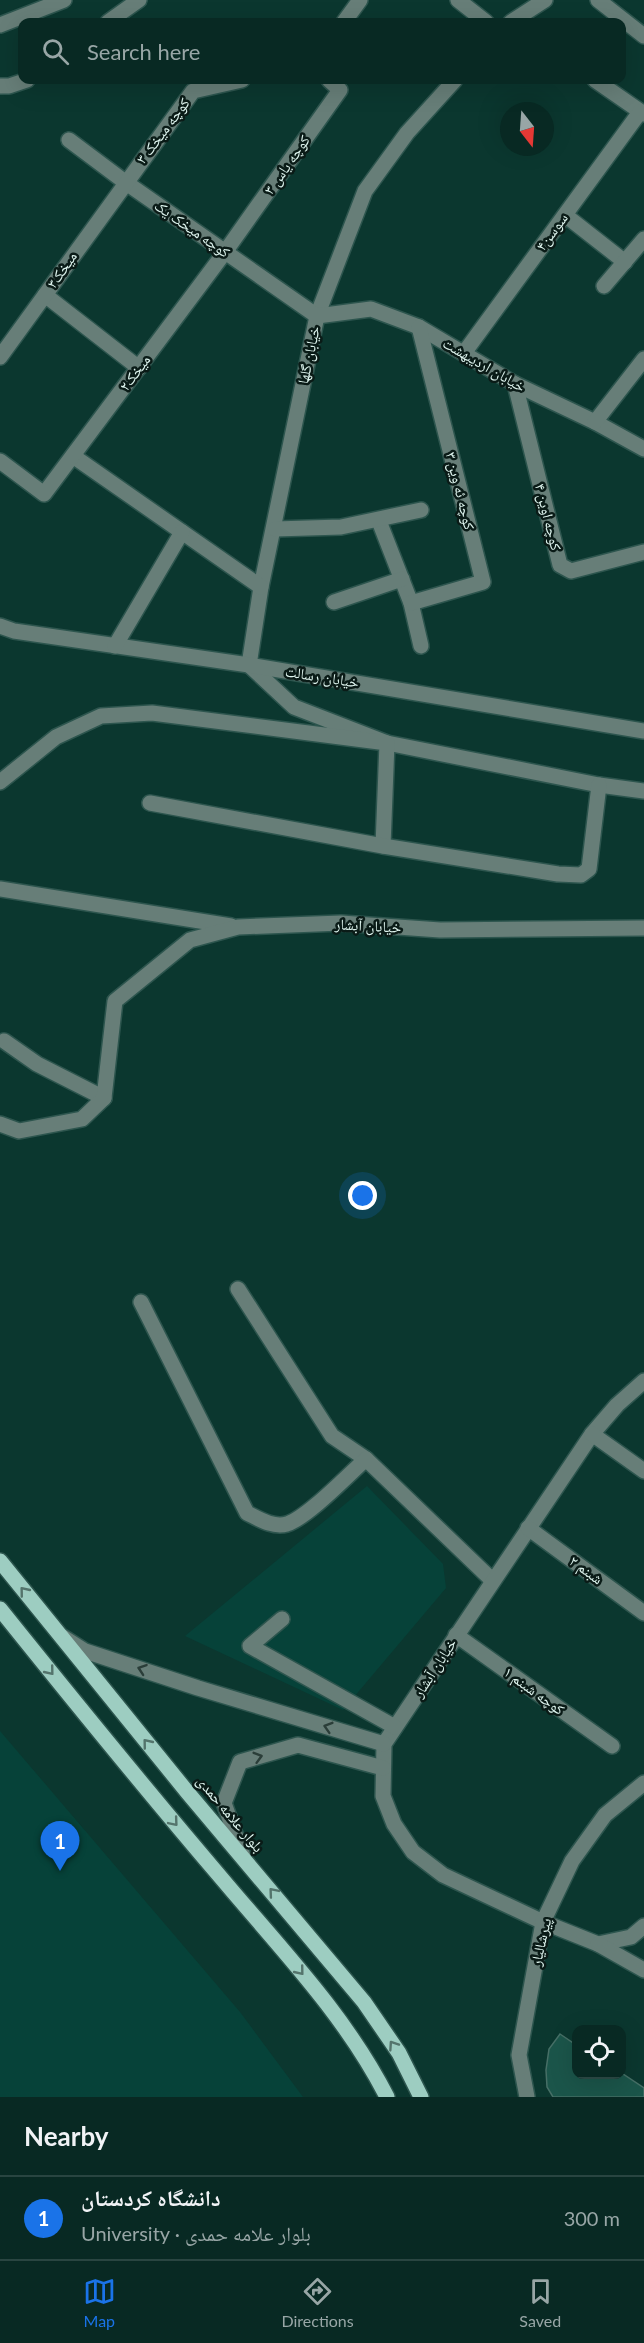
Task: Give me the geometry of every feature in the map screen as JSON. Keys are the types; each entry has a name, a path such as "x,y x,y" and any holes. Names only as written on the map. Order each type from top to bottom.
{"main road":[{"name":"بلوار علامه حمدی","path":"0,1561 364,2002 399,2053 420,2097"},
{"path":"0,1609 158,1803 340,2020 373,2068 387,2097"}],"street":[{"path":"0,25 64,0"},
{"path":"114,18 139,0"},
{"path":"347,18 360,0"},
{"path":"458,0 481,18"},
{"path":"519,18 545,0"},
{"path":"598,0 621,18"},
{"path":"626,22 644,36"},
{"path":"0,86 18,83"},
{"name":"کوچه میخک ۳","path":"125,182 193,91 224,84"},
{"name":"کوچه یاس ۳","path":"225,252 340,90 333,84"},
{"name":"خیابان گلها","path":"249,665 261,587 317,316 365,191 407,133 450,84"},
{"path":"601,84 642,113"},
{"name":"سوسن۴","path":"464,353 642,113"},
{"name":"کوچه میخک یک","path":"69,140 125,182 317,316"},
{"name":"میخک۳","path":"0,357 125,182"},
{"path":"565,215 625,262"},
{"path":"604,286 644,239"},
{"name":"میخک۲","path":"0,461 44,494 225,252"},
{"path":"45,295 139,368"},
{"name":"خیابان اردیبهشت","path":"317,316 371,309 419,327 515,384 595,422 644,449"},
{"name":"کوچه ئه وین ۳","path":"411,603 483,582 419,327"},
{"path":"595,422 644,359"},
{"name":"کوچه اوین ۴","path":"515,384 560,565 571,571 644,552"},
{"path":"73,456 261,587"},
{"path":"274,529 341,527 379,521 421,510"},
{"path":"379,521 411,603 421,646"},
{"path":"115,646 182,532"},
{"path":"334,602 402,579"},
{"name":"خیابان رسالت","path":"0,626 14,631 249,665 644,731"},
{"path":"249,665 294,707 387,743"},
{"path":"0,782 56,737 101,716 152,713 387,743 599,786 644,791"},
{"path":"384,846 387,743"},
{"path":"150,803 384,846 558,874 581,875 589,869 599,786"},
{"path":"0,889 238,927"},
{"name":"خیابان آبشار","path":"105,1098 115,1001 190,940 238,927 341,923 440,930 644,928"},
{"path":"0,1124 19,1131 82,1119 105,1098 37,1064 4,1041"},
{"path":"238,1289 332,1436 366,1459 492,1580"},
{"path":"141,1302 247,1513 270,1524 286,1524 304,1514 366,1459"},
{"name":"خیابان آبشار","path":"384,1744 592,1434 617,1405 644,1382"},
{"path":"592,1434 644,1471"},
{"name":"شبنم ۲","path":"528,1528 644,1612"},
{"path":"282,1619 250,1646 395,1727"},
{"path":"60,1635 85,1651 384,1744 383,1796 394,1824 413,1852 443,1875 543,1922 598,1944 644,1970"},
{"name":"کوچه شبنم ۱","path":"456,1635 612,1746"},
{"path":"244,1859 224,1803 240,1762 298,1745 383,1768"},
{"name":"پیرشالیار","path":"527,2097 519,2055 543,1922 572,1861 598,1824 605,1815 644,1783"},
{"path":"598,1944 631,1937 644,1926"}],"shaded area":[{"path":"367,1486 443,1564 446,1588 343,1710 185,1636"},
{"path":"0,1731 240,2012 303,2097 0,2097"}],"building":[{"path":"560,2034 572,2042 572,2079 626,2079 626,2076 644,2088 644,2097 553,2097 547,2087 546,2070 549,2049"}],"place":[{"name":"دانشگاه کردستان","path":"60,1871"}]}
